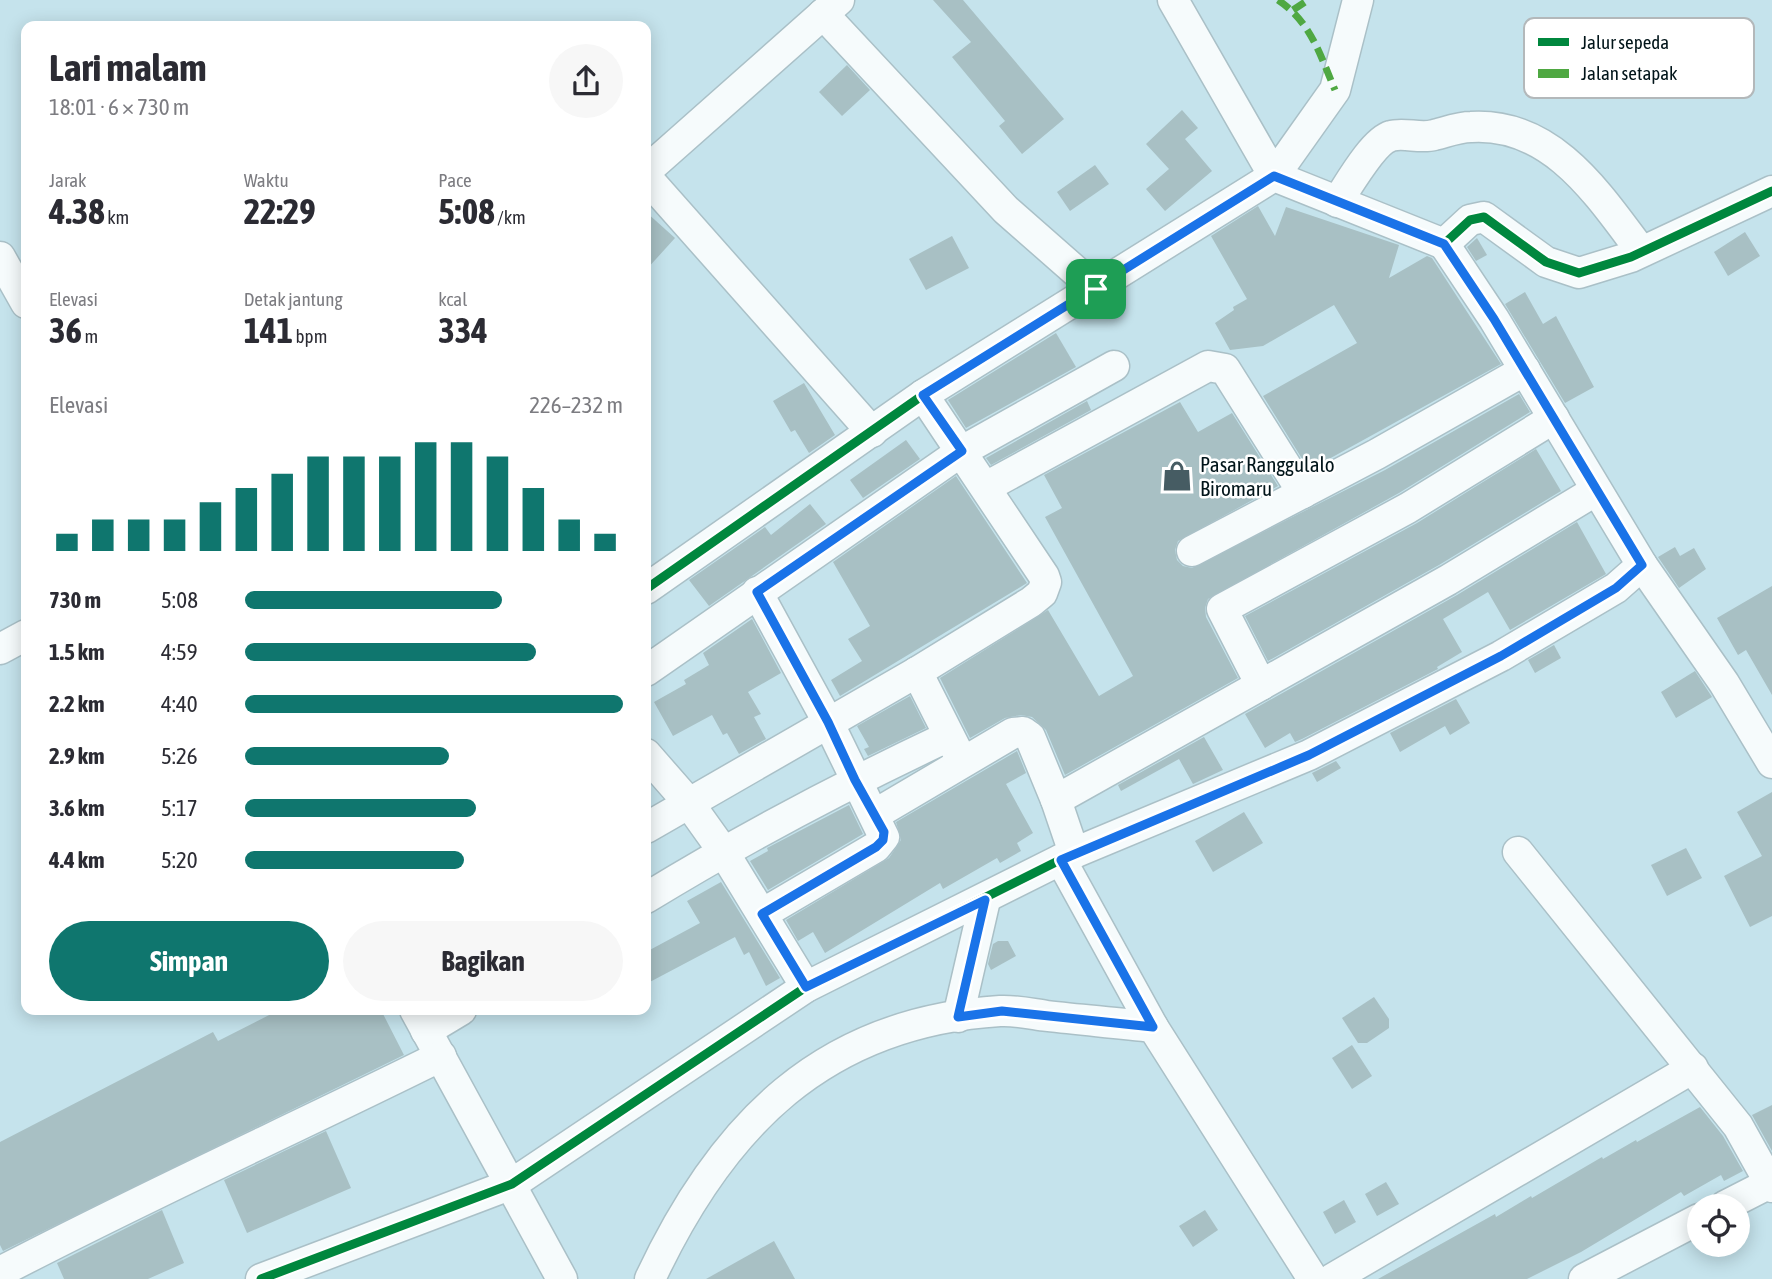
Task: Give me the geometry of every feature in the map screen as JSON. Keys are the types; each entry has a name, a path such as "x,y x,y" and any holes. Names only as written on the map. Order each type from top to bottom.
{"street":[{"path":"1173,0 1274,176 1444,244 1525,370 1595,491 1642,565 1724,683 1772,764"},
{"path":"651,586 923,395 1274,176 1335,90 1358,0"},
{"path":"651,168 831,7 1006,210 1096,289"},
{"path":"1337,202 1376,146 1391,136 1425,137 1469,127 1503,129 1534,139 1584,177 1641,251"},
{"path":"651,183 872,432"},
{"path":"1444,244 1470,220 1484,217 1546,262 1579,273 1631,257 1772,191"},
{"path":"0,257 21,294"},
{"path":"651,667 962,451 1114,366"},
{"path":"986,487 1208,366 1225,369 1303,493"},
{"path":"1192,551 1525,370"},
{"path":"651,825 917,672 1031,602 1045,587 1044,576 923,395"},
{"path":"1261,685 1222,609 1408,508 1554,418"},
{"path":"1056,800 1448,580 1595,491"},
{"path":"261,1279 512,1184 806,987 1067,857 1309,755 1501,656 1616,588 1642,565"},
{"path":"757,592 884,832 881,843 762,914"},
{"path":"0,649 21,638"},
{"path":"917,672 964,764"},
{"path":"874,815 1013,733 1023,732 1030,737 1056,800 1067,857 1153,1027 1313,1279"},
{"path":"651,895 723,851 855,780 949,736"},
{"path":"651,760 688,802 723,851 806,987"},
{"path":"1518,852 1738,1126 1771,1185 1750,1195"},
{"path":"958,1017 985,900"},
{"path":"650,1279 666,1245 711,1173 758,1116 800,1078 837,1054 881,1034 958,1017 1002,1011 1153,1027"},
{"path":"0,1272 115,1212 260,1146 453,1015"},
{"path":"427,1032 562,1279"},
{"path":"1332,1279 1693,1068"},
{"path":"1584,1279 1635,1268 1687,1228"}],"building":[{"path":"933,0 963,0 1064,119 1022,154 999,126 1005,121 952,57 971,42"},
{"path":"847,65 870,90 842,116 819,92"},
{"path":"1182,110 1198,128 1185,139 1212,171 1165,211 1146,189 1169,169 1146,144"},
{"path":"1095,165 1109,184 1070,211 1057,192"},
{"path":"1258,206 1275,236 1286,207 1399,245 1389,278 1427,256 1432,258 1501,364 1309,470 1263,396 1357,343 1334,305 1263,346 1230,350 1215,323 1247,299 1211,236"},
{"path":"651,216 675,238 651,264"},
{"path":"1745,232 1760,256 1728,276 1714,252"},
{"path":"952,236 969,268 926,290 909,259"},
{"path":"1477,238 1487,255 1476,261 1467,247"},
{"path":"1525,292 1543,324 1556,316 1594,387 1565,403 1505,304"},
{"path":"1056,333 1076,367 966,428 948,400"},
{"path":"804,383 835,435 809,453 795,430 791,432 773,401"},
{"path":"1519,394 1530,412 1399,493 1208,599 1206,617 1238,678 1065,775 1046,730 1032,717 1021,715 1005,718 970,738 940,678 1048,610 1099,696 1133,676 1045,517 1062,508 1044,475 1180,402 1198,432 1232,413 1278,486 1178,541 1175,550 1177,560 1183,566 1192,568 1385,470"},
{"path":"1087,401 1091,410 991,465 986,458"},
{"path":"906,440 920,459 863,498 850,480"},
{"path":"1536,449 1561,491 1439,565 1268,661 1245,616 1417,523"},
{"path":"956,476 1027,583 840,696 831,680 862,661 848,639 870,626 833,562"},
{"path":"810,504 826,524 709,606 689,580 765,527 771,535"},
{"path":"1577,522 1606,574 1510,630 1488,592 1443,619 1462,652 1437,667 1438,669 1302,739 1295,742 1290,733 1265,748 1245,714 1457,595"},
{"path":"1675,547 1680,556 1694,548 1706,569 1679,588 1658,557"},
{"path":"1772,586 1772,695 1746,650 1738,655 1717,618"},
{"path":"752,619 781,673 748,692 761,714 754,717 766,739 739,754 727,733 723,735 712,715 673,736 654,702 686,684 684,680 709,665 703,653"},
{"path":"1554,645 1561,658 1535,673 1528,660"},
{"path":"1695,671 1712,697 1676,718 1661,692"},
{"path":"910,696 926,728 868,756 864,749 869,747 857,726"},
{"path":"1456,699 1470,723 1450,735 1445,726 1400,752 1390,733"},
{"path":"1204,737 1223,770 1193,784 1179,759 1121,791 1118,785"},
{"path":"1017,751 1026,773 1006,784 1033,833 1017,843 1021,851 1000,863 997,858 943,889 940,883 825,953 813,932 798,941 786,920 889,858 901,840 896,822"},
{"path":"1336,761 1341,768 1317,782 1312,773"},
{"path":"1772,792 1772,916 1750,927 1724,876 1762,856 1737,812"},
{"path":"849,805 863,834 768,890 750,861 768,851 767,848"},
{"path":"1244,812 1263,843 1213,872 1195,841"},
{"path":"1686,848 1702,878 1667,896 1651,865"},
{"path":"721,882 780,978 766,986 749,952 744,955 735,937 651,981 651,949 700,923 687,901"},
{"path":"1008,941 1016,956 991,970 988,964 993,944"},
{"path":"1374,997 1389,1019 1389,1028 1367,1043 1358,1043 1342,1018"},
{"path":"269,1015 384,1015 404,1055 3,1251 0,1245 0,1142 213,1032 218,1041"},
{"path":"1352,1045 1372,1076 1352,1089 1332,1058"},
{"path":"1772,1105 1772,1151 1752,1115"},
{"path":"1700,1107 1723,1136 1743,1171 1724,1181 1721,1175 1684,1196 1681,1192 1581,1252 1527,1279 1378,1279 1495,1214 1496,1217 1531,1196 1532,1198 1602,1157 1603,1159 1636,1140 1637,1142"},
{"path":"326,1131 351,1188 247,1233 224,1180"},
{"path":"1386,1182 1399,1204 1377,1216 1365,1194"},
{"path":"1344,1200 1356,1222 1335,1234 1323,1212"},
{"path":"162,1210 184,1263 148,1279 64,1279 57,1263"},
{"path":"1205,1210 1218,1230 1193,1247 1179,1226"},
{"path":"774,1241 795,1279 706,1279"}],"marked path":[{"path":"1278,0 1299,18 1307,29 1335,90"},
{"path":"1293,10 1308,0"}],"cycle path":[{"path":"651,585 923,395 1274,176 1444,244 1470,220 1484,217 1546,262 1579,273 1631,257 1772,191"},
{"path":"261,1279 512,1184 806,987 1074,853 1309,755 1501,656 1616,588 1642,565 1494,319 1444,244"}],"place":[{"name":"Pasar Ranggulalo Biromaru","path":"1177,476"}],"route":[{"path":"1274,176 1444,244 1494,319 1595,491 1642,565 1616,588 1501,656 1309,755 1061,860 1153,1027 1002,1011 958,1017 985,900 806,987 762,914 876,847 883,840 884,832 757,592 962,451 923,395 1096,289 1274,176"}]}
